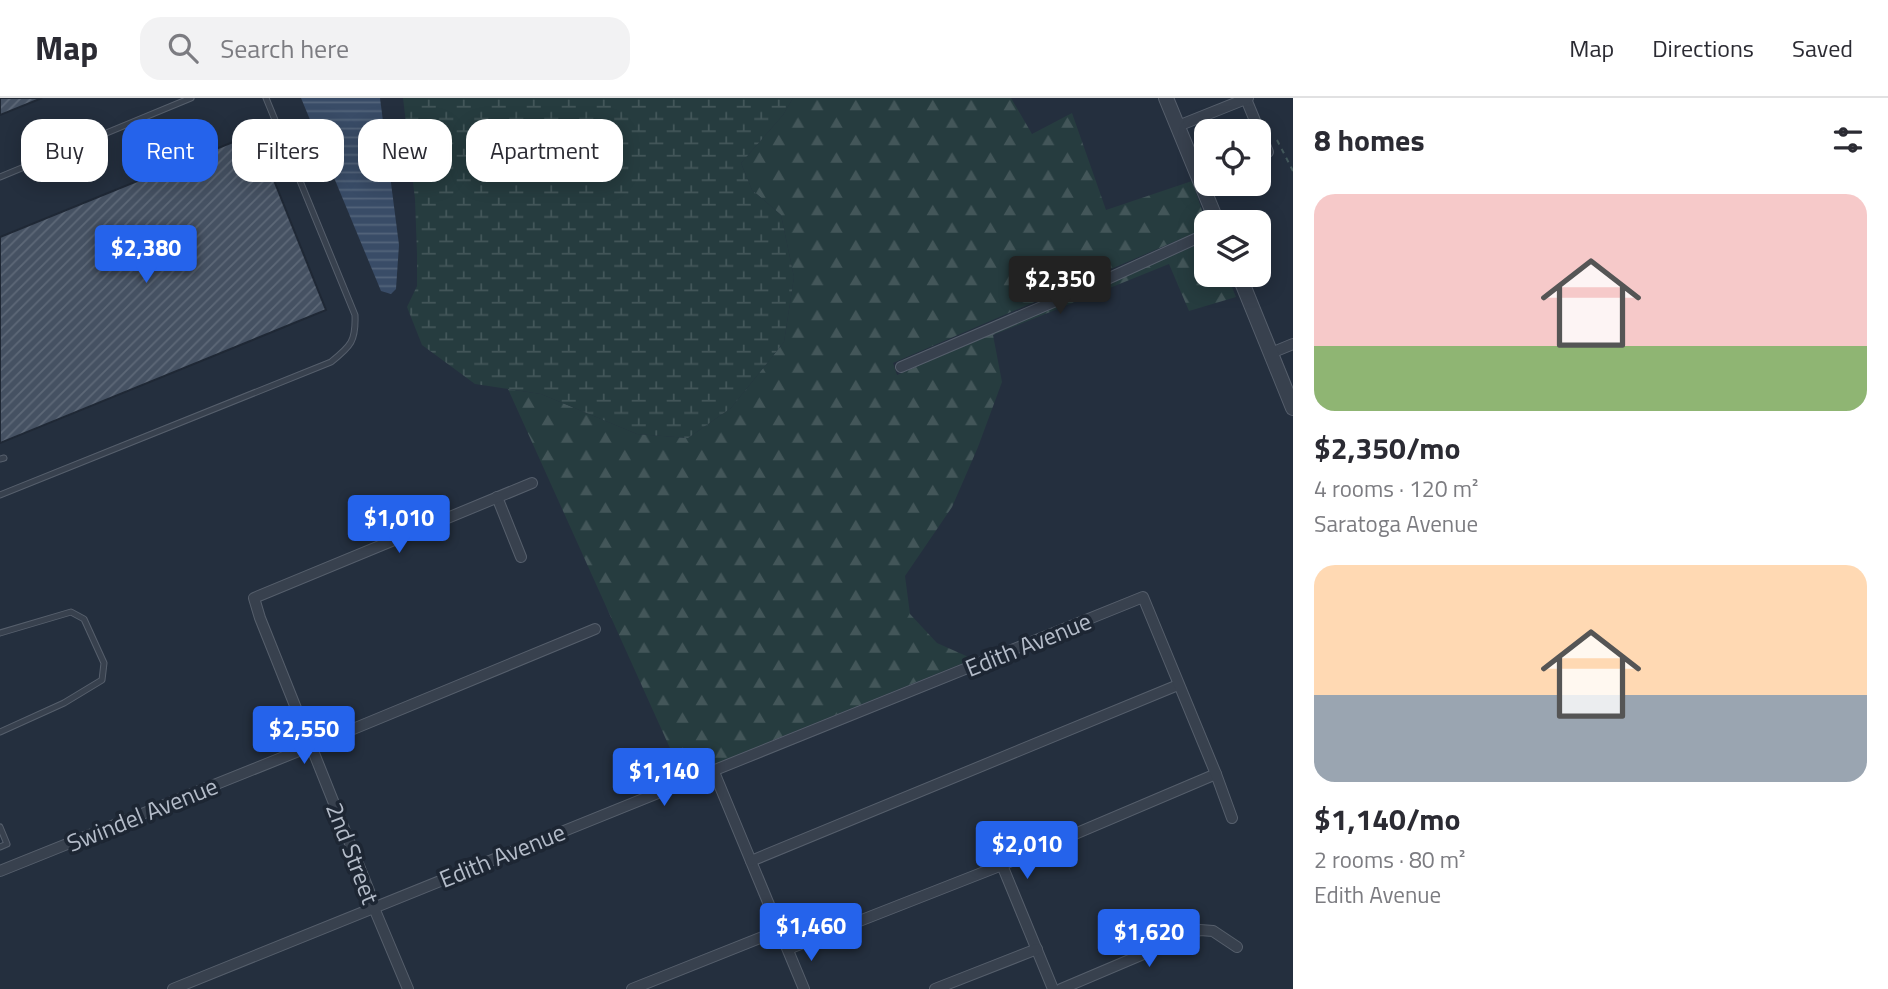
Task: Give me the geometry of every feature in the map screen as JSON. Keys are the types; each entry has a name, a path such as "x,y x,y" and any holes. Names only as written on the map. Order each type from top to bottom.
{"street":[{"path":"1167,98 1212,210"},
{"path":"1178,126 1247,99 1255,119"},
{"path":"901,366 1194,239"},
{"path":"1243,287 1293,408"},
{"path":"1271,354 1293,345"},
{"path":"522,557 497,497 532,483"},
{"name":"2nd Street","path":"408,989 254,598 497,497"},
{"name":"Edith Avenue","path":"173,989 1143,597 1178,685"},
{"name":"Swindel Avenue","path":"0,871 595,629"},
{"path":"751,861 1178,685 1232,818"},
{"path":"714,772 804,989"},
{"path":"788,949 1002,865 1216,775"},
{"path":"1002,865 1054,989"},
{"path":"1061,989 1200,929 1213,931 1237,947"},
{"path":"632,989 780,930"},
{"path":"935,989 1037,948"}],"lane":[{"path":"0,177 191,98"},
{"path":"0,495 331,362 347,349 356,333 355,314 266,98"},
{"path":"0,632 71,612 84,618 104,663 102,680 64,703 0,732"},
{"path":"0,827 7,844 0,847"}],"path":[{"path":"1277,141 1293,171"}],"green space":[{"path":"403,98 793,98 783,115 741,163 752,190 781,215 794,277 784,342 731,408 688,438 637,434 541,394 475,384 422,345 407,307 417,286 413,182 452,182 452,119 405,119"},
{"path":"793,98 1011,98 1032,134 1072,113 1106,210 1192,181 1194,196 1197,196 1202,210 1194,210 1194,233 893,363 897,375 1194,246 1194,287 1232,287 1236,297 1189,311 1169,264 993,335 1002,382 952,507 905,576 910,614 937,643 973,659 683,777 508,389 541,394 637,434 688,438 731,408 784,342 794,277 781,215 752,190 741,163 783,115"}],"water":[{"path":"301,98 380,98 383,119 358,119 358,182 391,182 399,245 396,289 391,294 381,291 336,182 344,182 344,119 310,119"}],"building":[{"path":"0,98 42,98 0,115"},
{"path":"232,142 232,182 275,182 326,310 0,443 0,237 135,182 218,182 218,148"}]}
